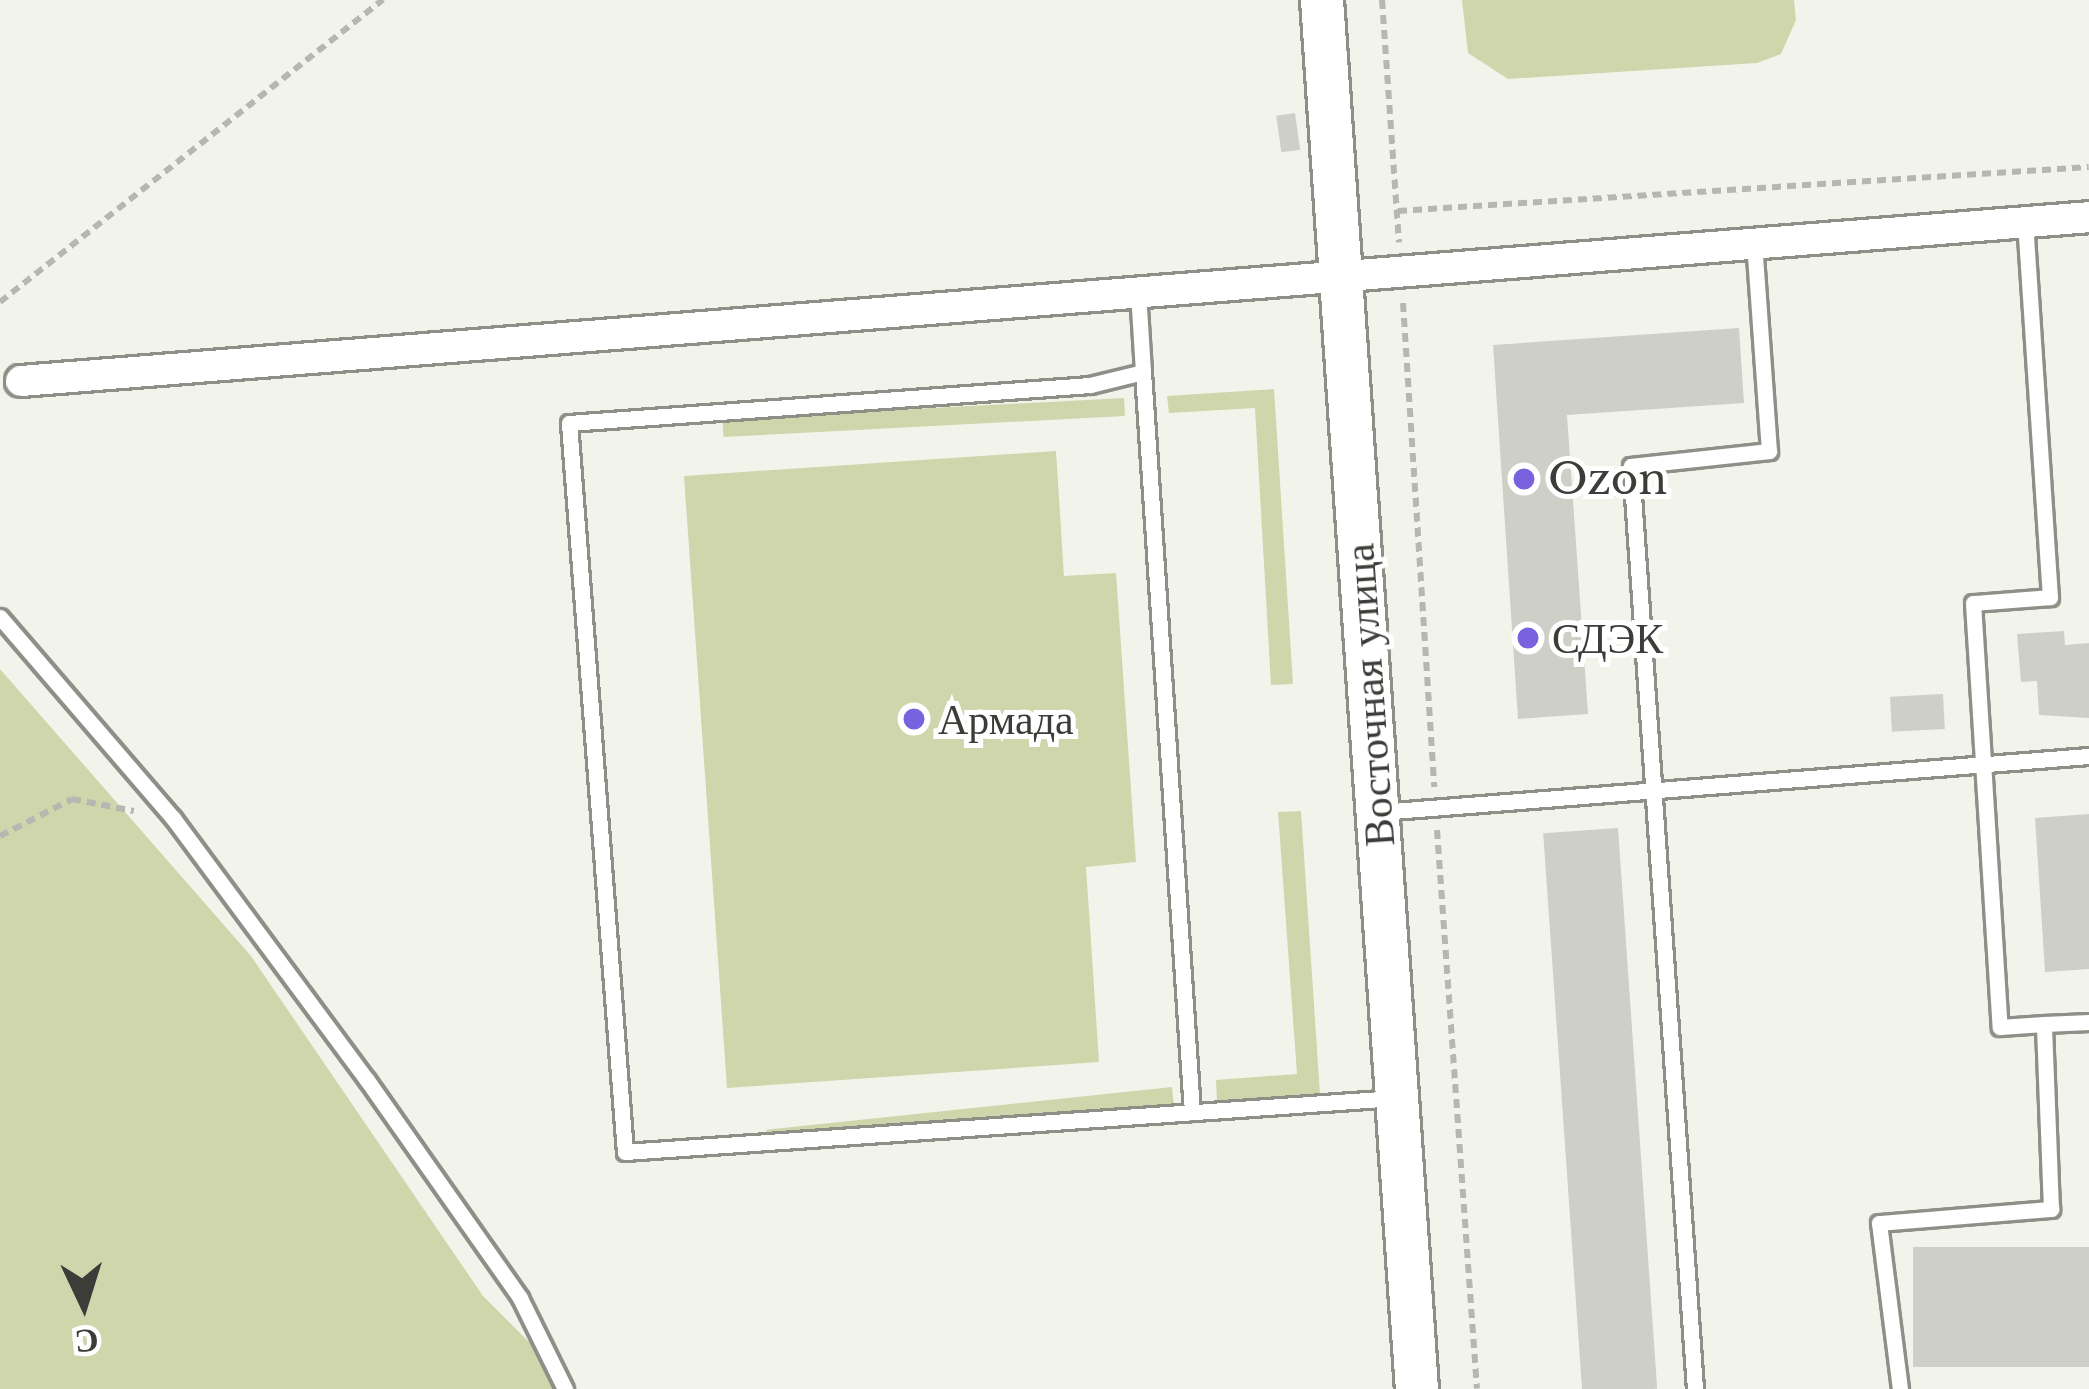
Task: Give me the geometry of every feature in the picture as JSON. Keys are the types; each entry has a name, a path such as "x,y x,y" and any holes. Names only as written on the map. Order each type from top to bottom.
{"main road":[{"name":"Восточная улица","path":"1322,0 1417,1389"}],"street":[{"path":"21,381 1401,267 2089,217"}],"lane":[{"path":"2025,221 2050,597 1972,603 2000,1027 2089,1022"},
{"path":"1695,1389 1631,466 1769,451 1754,240"},
{"path":"1138,289 1192,1112"},
{"path":"1143,372 1090,385 569,423 626,1152 1397,1098"},
{"path":"0,617 173,818 520,1298 566,1389"},
{"path":"1377,812 2089,756"},
{"path":"1900,1389 1879,1223 2051,1209 2044,1024"}],"path":[{"path":"0,302 383,0"},
{"path":"1382,0 1477,1389"},
{"path":"1397,211 2089,167"},
{"path":"0,836 72,799 173,818"}],"green space":[{"path":"1462,0 1794,0 1796,20 1781,54 1757,63 1508,79 1468,53"},
{"path":"1274,389 1293,684 1271,685 1255,408 1169,413 1167,396"},
{"path":"1124,398 1125,416 723,437 723,419"},
{"name":"Армада","path":"1056,451 1064,576 1116,573 1136,862 1086,867 1099,1062 727,1088 684,476"},
{"path":"0,669 251,956 483,1296 576,1389 0,1389"},
{"path":"1301,811 1320,1094 1217,1101 1216,1080 1297,1074 1278,812"},
{"path":"1172,1087 1174,1106 768,1149 766,1130"}],"building":[{"path":"1295,113 1300,150 1281,152 1276,116"},
{"path":"1739,328 1744,403 1567,415 1588,714 1518,719 1493,345"},
{"path":"2064,631 2065,645 2089,643 2089,718 2039,715 2037,681 2021,682 2017,634"},
{"path":"1943,694 1945,729 1892,732 1890,697"},
{"path":"2089,814 2089,969 2045,972 2035,818"},
{"path":"1618,828 1657,1389 1582,1389 1543,833"},
{"path":"1913,1247 2089,1247 2089,1367 1913,1367"}],"place":[{"name":"Ozon","path":"1524,479"},
{"name":"СДЭК","path":"1528,638"},
{"name":"Армада","path":"914,719"}]}
